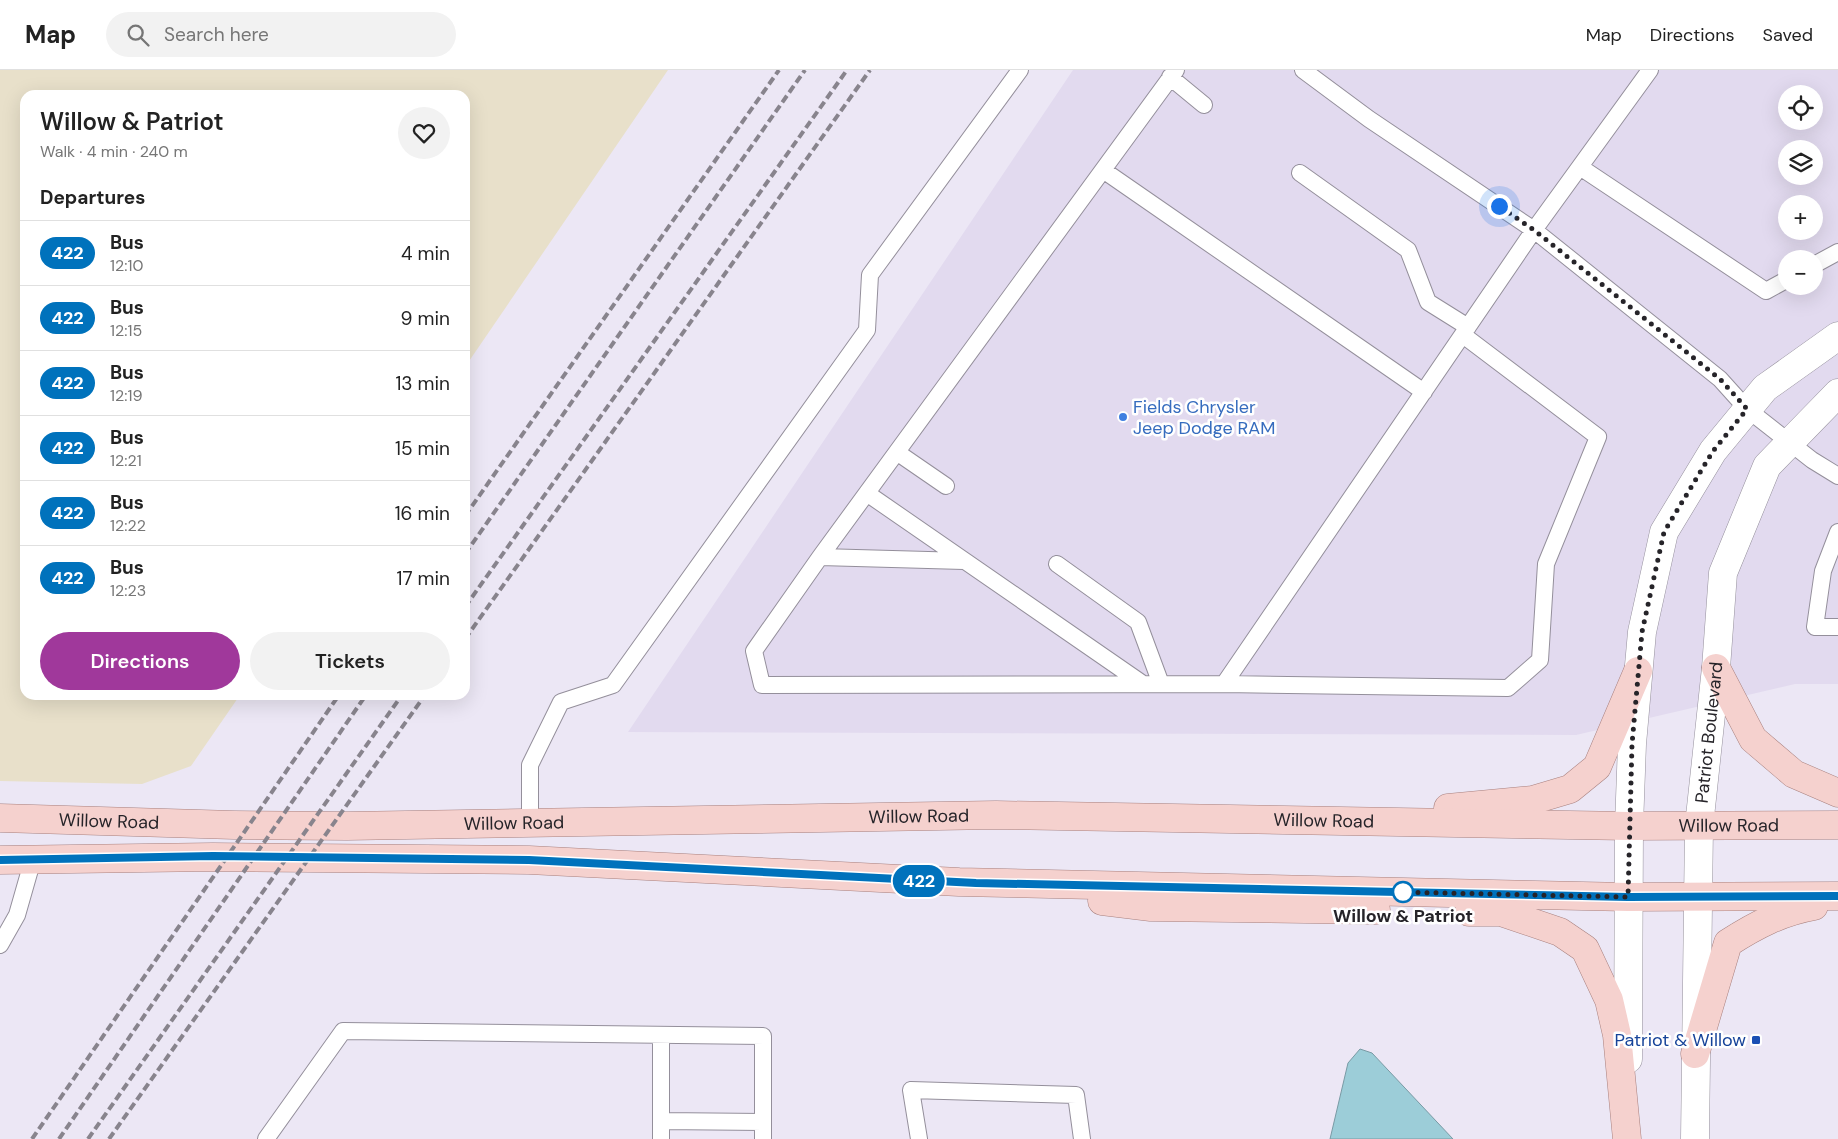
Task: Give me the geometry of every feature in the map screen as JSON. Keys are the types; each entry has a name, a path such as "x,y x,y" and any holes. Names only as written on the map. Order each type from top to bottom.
{"main road":[{"path":"1716,668 1753,739 1794,774 1838,793"},
{"path":"996,815 1074,805 1202,805 1419,810 1533,800 1570,789 1597,767 1638,671"},
{"name":"Willow Road","path":"0,818 234,825 996,815 1629,826 1838,825"},
{"name":"Willow Road","path":"0,860 222,856 529,860 959,882 1628,897 1838,896"},
{"path":"959,882 1151,907 1501,912 1560,932 1585,949 1609,1000 1617,1035 1628,1139"},
{"path":"1695,1054 1728,942 1760,922 1791,910 1838,902"}],"street":[{"path":"1628,1139 1629,826 1638,671 1642,632 1664,532 1713,451 1765,388 1838,336"},
{"name":"Patriot Boulevard","path":"1695,1139 1699,826 1716,668 1723,572 1766,466 1838,393"}],"lane":[{"path":"530,822 530,765 561,702 613,685 867,330 870,275 1020,70"},
{"path":"1303,70 1369,119 1534,230 1720,379 1747,409 1812,460 1838,476"},
{"path":"1224,684 1534,230 1650,70"},
{"path":"1204,105 1173,74 898,453 820,557 754,651 762,685 1224,684 1508,688 1540,660 1546,564 1598,437 1428,302 1408,250 1300,173"},
{"path":"1580,167 1766,291 1778,284"},
{"path":"1103,170 1424,392"},
{"path":"1823,260 1838,252"},
{"path":"898,453 946,486"},
{"path":"868,494 1143,684"},
{"path":"1838,532 1833,558 1823,570 1815,627 1838,627"},
{"path":"820,557 964,561"},
{"path":"1057,564 1138,622 1161,684"},
{"path":"0,945 17,915 33,860"},
{"path":"266,1139 343,1030 763,1036 762,1139"},
{"path":"660,1139 661,1035"},
{"path":"919,1139 912,1090 1076,1095 1082,1139"},
{"path":"661,1122 763,1122"}],"shaded area":[{"path":"0,70 668,70 470,360 470,90 20,90 20,700 237,700 191,766 142,784 0,781"},
{"path":"1073,70 1838,70 1838,684 1795,684 1576,735 628,732"}],"water":[{"path":"1360,1049 1372,1053 1453,1139 1330,1139 1348,1063"}],"railway":[{"path":"470,509 779,70"},
{"path":"470,547 805,70"},
{"path":"470,600 847,70"},
{"path":"470,632 870,70"},
{"path":"32,1139 336,700"},
{"path":"59,1139 363,700"},
{"path":"88,1139 398,700"},
{"path":"109,1139 421,700"}],"bus line":[{"name":"422","path":"0,860 213,856 529,860 976,883 1628,897 1838,896"}],"place":[{"name":"Fields Chrysler Jeep Dodge RAM","path":"1123,417"},
{"name":"Willow & Patriot","path":"1403,892"},
{"name":"Patriot & Willow","path":"1756,1040"}],"route":[{"path":"1403,892 1397,892 1628,897 1632,744 1642,632 1664,532 1713,451 1747,409 1720,379 1534,230 1499,206"}]}
